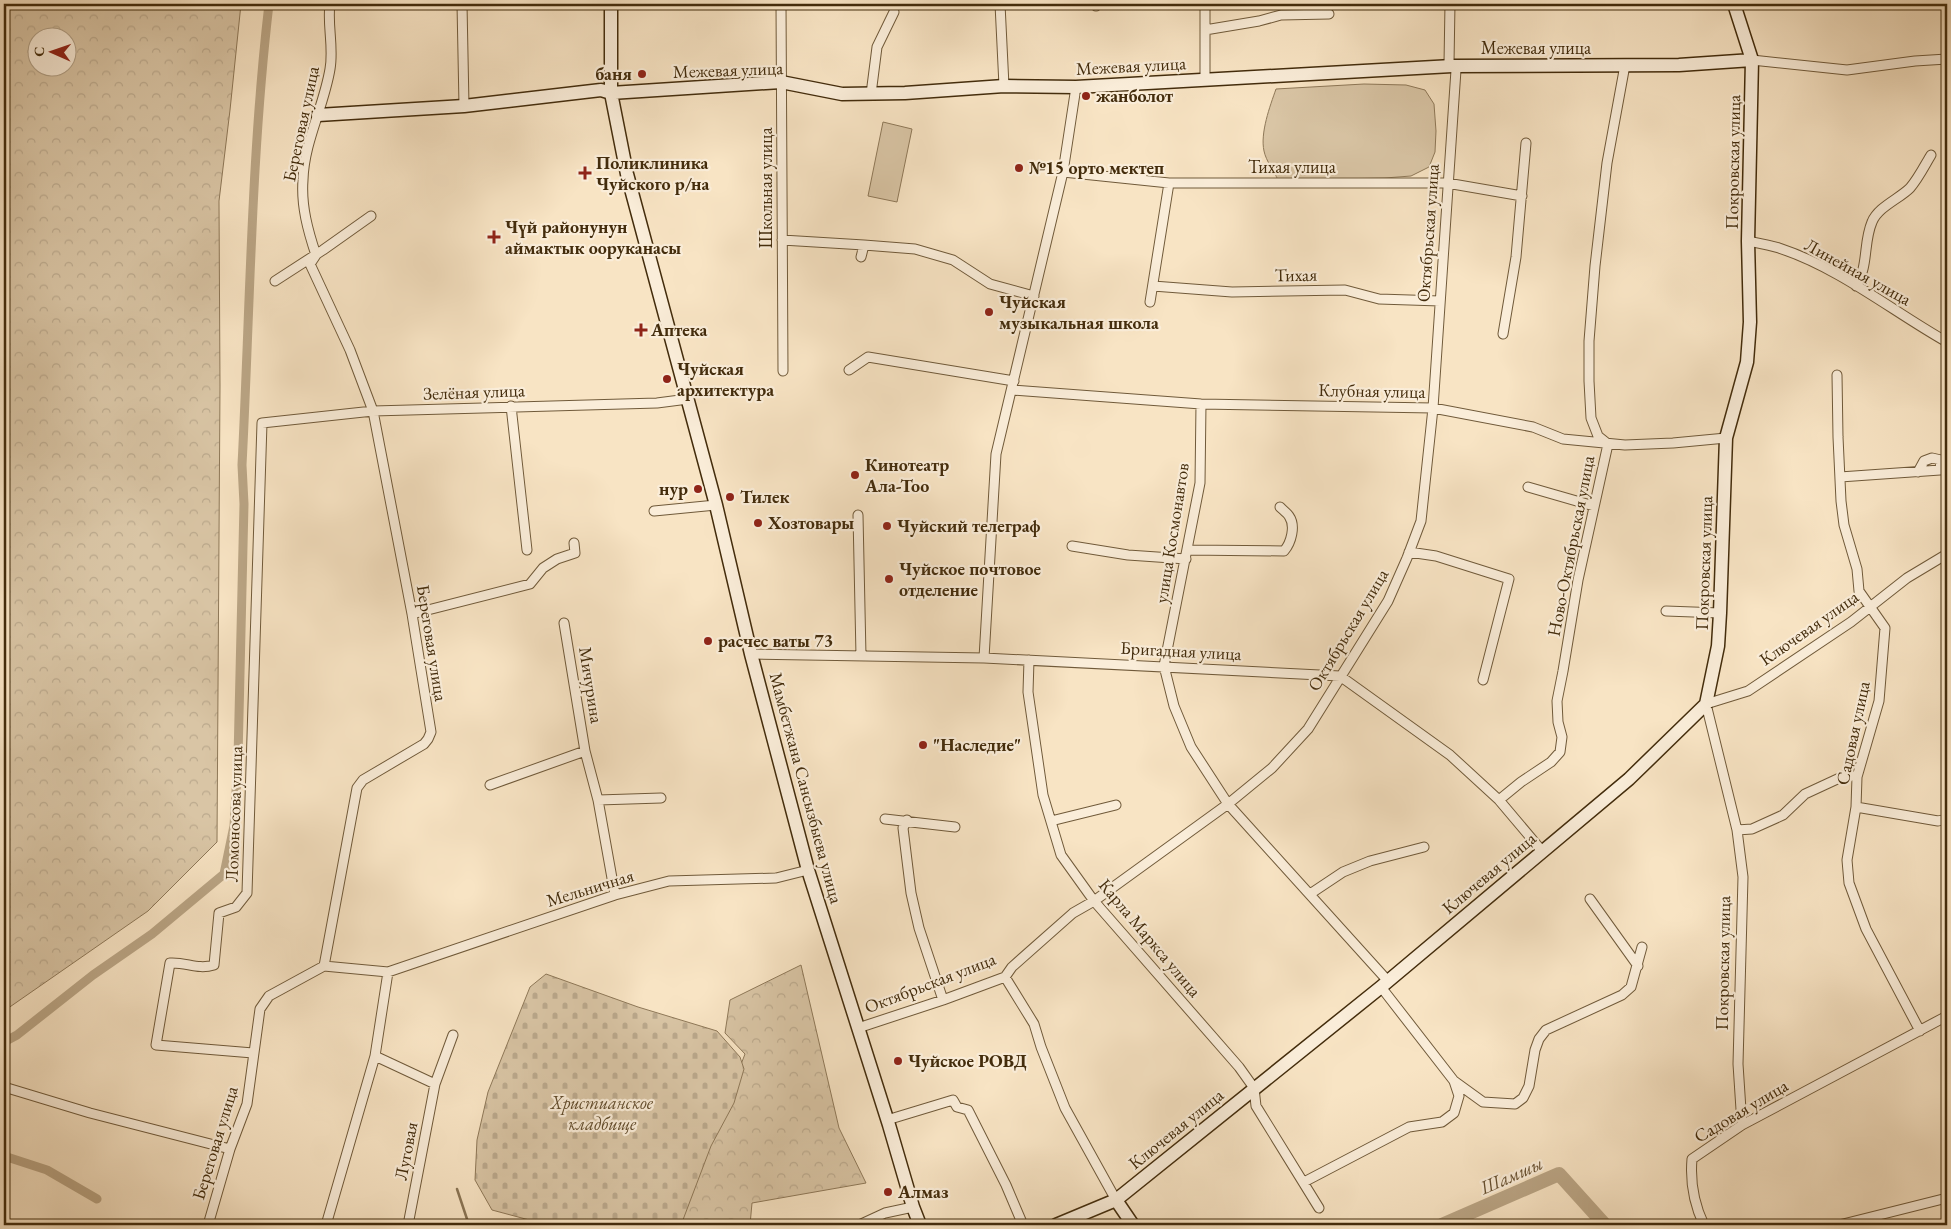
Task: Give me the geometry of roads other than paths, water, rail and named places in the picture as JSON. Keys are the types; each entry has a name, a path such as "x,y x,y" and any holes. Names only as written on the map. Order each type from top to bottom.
{"street":[{"name":"Береговая улица","path":"208,1225 230,1149 247,1104 260,1009 269,996 324,966 356,788 363,780 424,744 431,732 412,614 373,411 350,350 310,264 316,255 308,230 302,179 331,67 328,16 330,4"},
{"path":"462,4 464,106"},
{"name":"Мамбетжана Сансызбыева улица","path":"611,4 611,93 627,174 716,505 751,654 808,870 920,1225"},
{"name":"Школьная улица","path":"781,4 783,371"},
{"path":"1000,4 1004,86"},
{"path":"1205,4 1206,80"},
{"name":"Октябрьская улица","path":"858,1028 943,1000 1005,976 1012,967 1073,913 1094,901 1228,804 1272,768 1308,729 1388,601 1410,552 1420,521 1433,408 1456,70 1449,63 1450,4"},
{"name":"Покровская улица","path":"1734,4 1752,60 1748,241 1750,322 1747,362 1726,438 1718,646 1706,704 1737,830 1743,878 1738,1064 1742,1125"},
{"path":"871,94 877,47 894,12"},
{"path":"1205,30 1281,16 1328,14"},
{"name":"Межевая улица","path":"318,115 464,106 601,90 611,93 782,82 842,94 871,94 1004,86 1076,87 1452,66 1679,65 1752,60 1847,70 1915,61 1947,59"},
{"name":"Ново-Октябрьская улица","path":"1499,800 1521,782 1551,762 1560,752 1562,737 1558,722 1557,701 1564,671 1578,580 1608,444 1598,436 1591,418 1589,341 1595,266 1607,163 1625,65"},
{"path":"984,658 996,454 1062,172 1076,87"},
{"path":"1503,334 1516,257 1526,143"},
{"path":"1856,286 1863,274 1869,232 1873,220 1888,204 1911,187 1931,155"},
{"name":"Тихая улица","path":"1062,172 1169,183 1447,183 1522,196"},
{"path":"1150,302 1169,183"},
{"path":"275,281 371,216"},
{"path":"782,240 915,249 953,260 990,284 1034,296"},
{"name":"Линейная улица","path":"1748,241 1778,248 1806,260 1856,286 1947,342"},
{"path":"862,257 864,245"},
{"name":"Тихая","path":"1153,286 1232,292 1344,290 1379,299 1440,300"},
{"name":"Клубная улица","path":"849,370 868,357 1013,386 1201,404 1433,408 1533,427 1562,439 1608,444 1673,443 1726,438"},
{"name":"Садовая улица","path":"1838,375 1840,477 1844,525 1857,569 1859,591 1884,628 1879,701 1857,777 1856,807 1847,860 1849,883 1866,929 1920,1031"},
{"name":"Зелёная улица","path":"262,423 373,411 657,403 688,399"},
{"name":"улица Космонавтов","path":"1164,666 1200,483 1201,404"},
{"path":"511,406 527,550"},
{"name":"Ломоносова улица","path":"253,1053 156,1045 170,963 179,962 203,968 214,964 219,913 236,907 247,893 262,423"},
{"path":"1840,477 1918,472"},
{"path":"1528,487 1594,506"},
{"path":"654,512 716,505"},
{"path":"1072,546 1128,555 1284,551 1290,545 1292,530 1290,517 1280,507"},
{"path":"858,514 861,656"},
{"path":"412,614 530,584 543,568 557,559 575,553 574,543"},
{"path":"1410,552 1436,556 1510,579 1483,680"},
{"name":"Ключевая улица","path":"1056,1225 1116,1200 1384,983 1629,779 1706,704 1748,691 1851,622 1907,578 1947,554"},
{"path":"1666,611 1720,613"},
{"name":"Мичурина","path":"564,623 585,751 598,800 615,895"},
{"name":"Бригадная улица","path":"751,654 984,658 1340,676"},
{"name":"Карла Маркса улица","path":"1029,660 1028,692 1043,795 1061,855 1094,901 1238,1066 1254,1088 1256,1106 1319,1208"},
{"path":"1164,666 1174,706 1191,747 1228,804 1310,894 1384,983 1458,1083 1483,1102 1515,1104 1523,1098 1529,1086 1535,1050 1539,1039 1546,1030 1622,995 1631,987 1642,947"},
{"path":"1340,676 1450,755 1499,800 1542,851"},
{"path":"490,786 585,751"},
{"path":"1737,830 1752,829 1783,815 1805,794 1846,775 1857,777"},
{"path":"598,800 661,798"},
{"path":"1050,821 1116,806"},
{"path":"1856,807 1938,821 1947,820"},
{"path":"885,819 907,820 955,827"},
{"path":"907,820 902,828 911,893 919,928 943,1000"},
{"path":"1310,894 1343,872 1370,861 1424,847"},
{"name":"Мельничная","path":"324,966 388,972 615,895 669,881 776,878 808,870"},
{"path":"1590,899 1638,966"},
{"path":"326,1225 375,1056 388,972"},
{"path":"1005,976 1034,1024 1065,1108 1116,1200 1133,1225"},
{"name":"Садовая улица","path":"1704,1225 1697,1210 1690,1176 1692,1159 1742,1125 1947,1016"},
{"name":"Луговая","path":"408,1225 435,1084 453,1035"},
{"path":"375,1056 435,1084"},
{"path":"1304,1182 1409,1127 1442,1122 1454,1113 1459,1096 1458,1083"},
{"path":"4,1087 90,1113 230,1149"},
{"path":"887,1120 952,1100 957,1107 968,1110 1006,1185 1023,1225"},
{"path":"1839,1225 1947,1198"},
{"path":"859,1225 885,1214 913,1207"}],"waterway":[{"path":"4,1042 17,1035 93,975 152,934 224,874 234,826 238,758 244,504 242,465 258,119 269,4"},
{"path":"4,1156 47,1170 97,1199"},
{"name":"Шамшы","path":"1442,1225 1559,1174 1605,1225"},
{"path":"457,1189 469,1225"}],"place":[{"name":"баня","path":"642,74"},
{"name":"жанболот","path":"1086,96"},
{"name":"№15 орто мектеп","path":"1019,168"},
{"name":"Поликлиника Чуйского р/на","path":"585,173"},
{"name":"Чүй районунун аймактык ооруканасы","path":"494,237"},
{"name":"Чуйская музыкальная школа","path":"989,312"},
{"name":"Аптека","path":"641,330"},
{"name":"Чуйская архитектура","path":"667,379"},
{"name":"Кинотеатр Ала-Тоо","path":"855,475"},
{"name":"нур","path":"698,489"},
{"name":"Тилек","path":"730,497"},
{"name":"Хозтовары","path":"758,523"},
{"name":"Чуйский телеграф","path":"887,526"},
{"name":"Чуйское почтовое отделение","path":"889,579"},
{"name":"расчес ваты 73","path":"708,641"},
{"name":"\"Наследие\"","path":"923,745"},
{"name":"Чуйское РОВД","path":"898,1061"},
{"name":"Алмаз","path":"888,1192"}],"park label":[{"name":"Христианское кладбище","path":"602,1113"}]}
